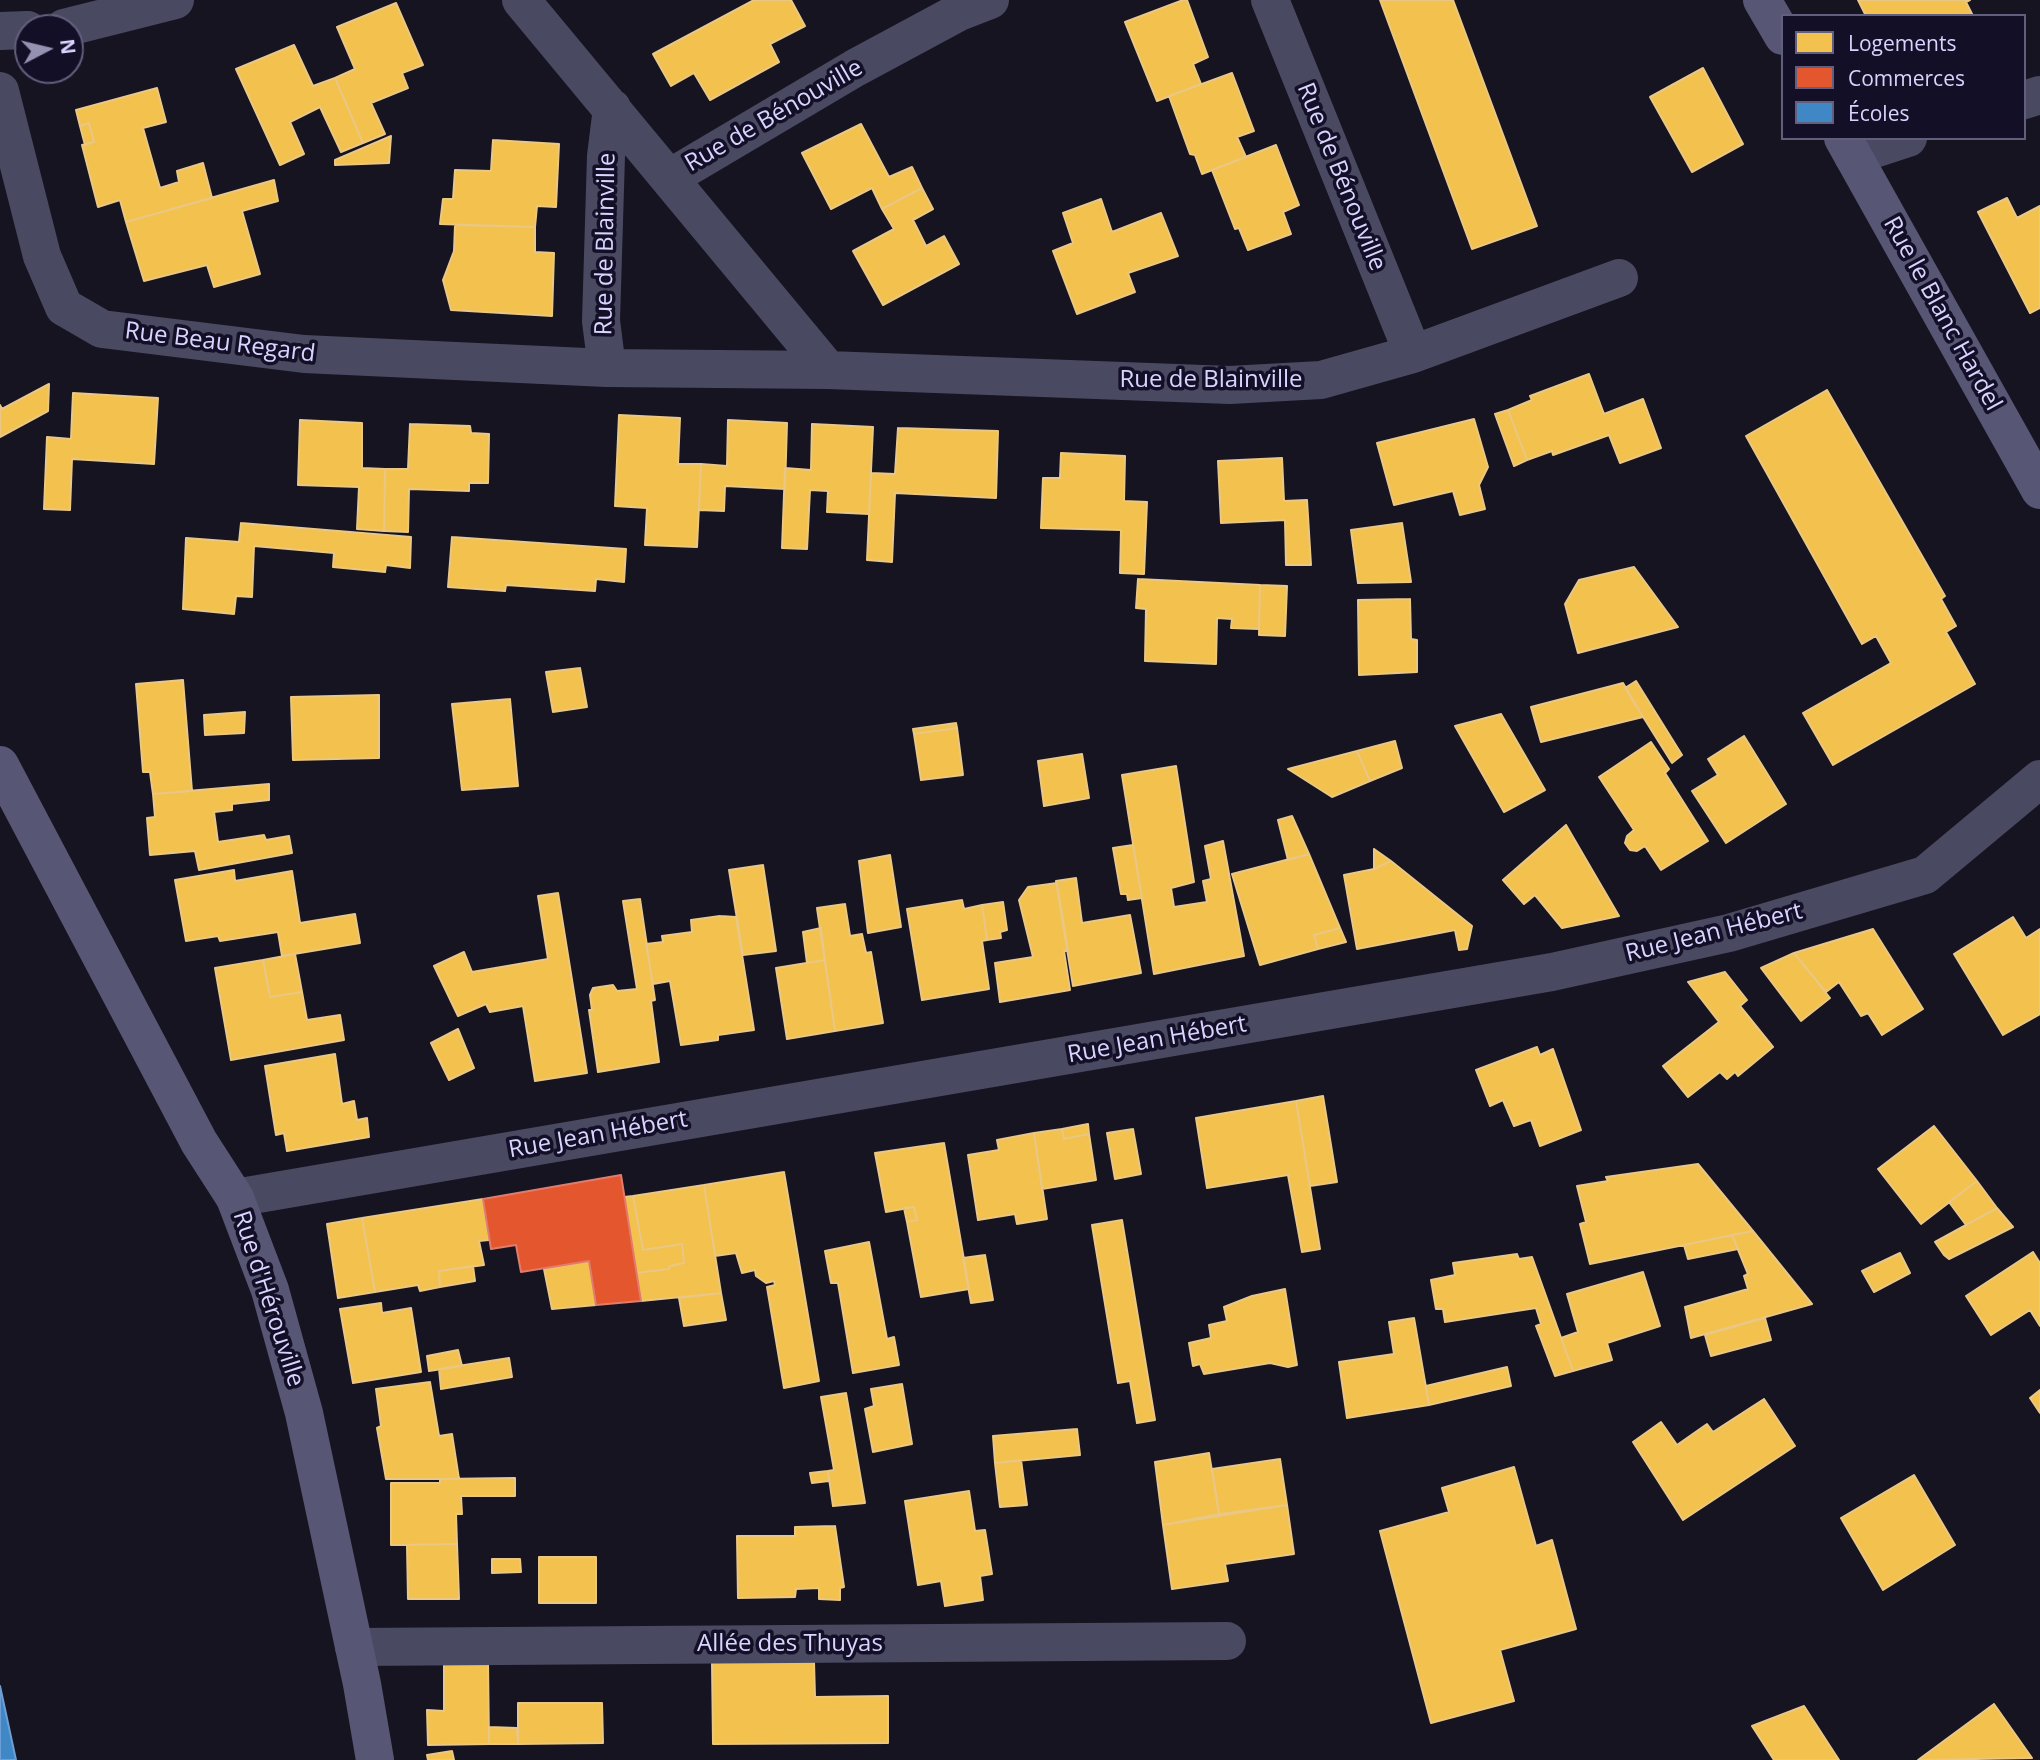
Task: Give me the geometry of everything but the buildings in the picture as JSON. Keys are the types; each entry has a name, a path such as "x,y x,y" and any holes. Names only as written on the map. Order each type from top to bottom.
{"street":[{"path":"84,23 175,0"},
{"name":"Rue de Blainville","path":"521,0 671,177 828,370"},
{"name":"Rue de Bénouville","path":"671,177 855,68 959,12 990,0"},
{"name":"Rue de Bénouville","path":"1270,0 1413,354"},
{"path":"1762,0 1781,33"},
{"name":"Rue Beau Regard","path":"0,91 41,256 64,307 102,329 304,354 607,368"},
{"name":"Rue de Blainville","path":"612,108 606,156 601,321 607,368 828,370 1230,385 1321,380 1413,354 1619,278"},
{"path":"1848,147 1895,140"},
{"name":"Rue le Blanc Hardel","path":"1848,147 2040,490"},
{"name":"Rue d'Hérouville","path":"0,765 199,1142 235,1198 270,1290 304,1413 375,1760"},
{"name":"Rue Jean Hébert","path":"235,1198 1552,972 1729,933 1925,875 2040,779"},
{"name":"Allée des Thuyas","path":"354,1647 1227,1641"}]}
